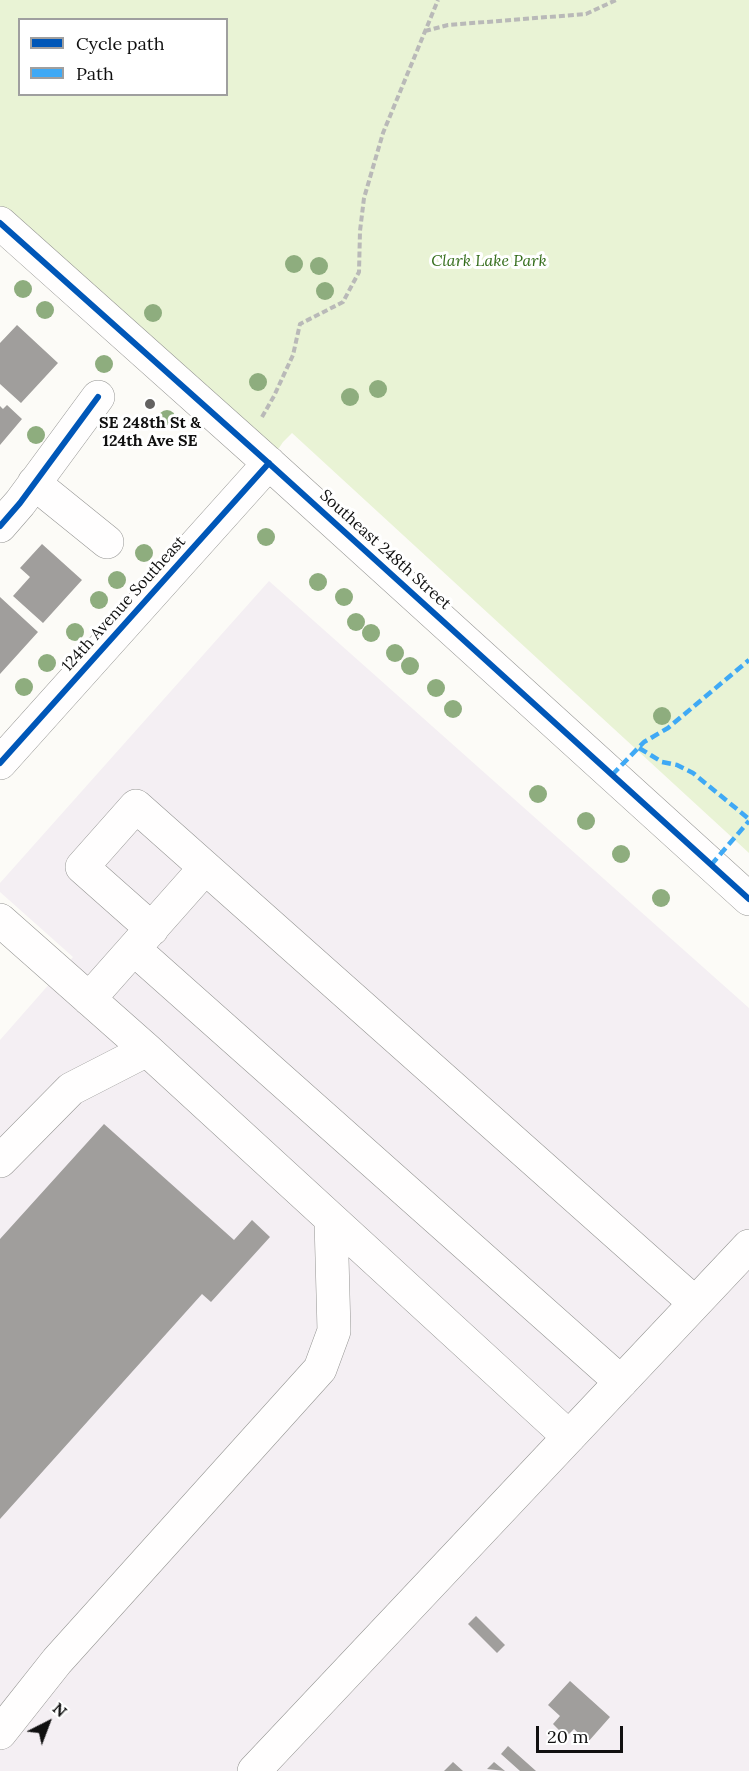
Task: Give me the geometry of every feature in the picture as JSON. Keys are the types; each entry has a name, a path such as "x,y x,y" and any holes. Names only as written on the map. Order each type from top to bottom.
{"street":[{"name":"Southeast 248th Street","path":"0,223 245,441 749,899"},
{"path":"0,526 98,397"},
{"name":"124th Avenue Southeast","path":"0,763 269,463"},
{"path":"34,483 107,542"},
{"path":"621,1382 143,939 82,867 136,806 696,1303"},
{"path":"89,999 205,868"},
{"path":"0,920 147,1050 569,1437"},
{"path":"0,1161 71,1089 147,1050"},
{"path":"0,1732 57,1661 320,1369 334,1331 331,1221"},
{"path":"254,1771 749,1246"}],"path":[{"path":"245,441 274,396 293,355 300,324 343,302 359,272 364,198 383,133 438,0"},
{"path":"425,31 448,25 586,14 616,0"}],"shaded area":[{"path":"269,581 749,1008 749,1771 0,1771 0,1040 73,957 0,892 0,883"}],"green space":[{"name":"Clark Lake Park","path":"0,0 749,0 749,853 292,433 269,463 0,223"}],"building":[{"path":"17,325 58,363 21,403 0,384 0,343"},
{"path":"7,405 22,419 0,445 0,406 3,409"},
{"path":"42,544 82,580 43,623 13,596 30,577 20,568"},
{"path":"0,597 38,632 0,674"},
{"path":"104,1124 234,1240 252,1220 270,1237 211,1302 202,1294 0,1519 0,1239"},
{"path":"476,1616 505,1645 497,1653 468,1624"},
{"path":"570,1681 610,1717 588,1742 574,1729 566,1737 553,1724 560,1716 548,1705"},
{"path":"508,1746 536,1771 520,1771 501,1754"},
{"path":"453,1762 463,1771 444,1771"},
{"path":"494,1762 505,1771 487,1769"}],"marked path":[{"path":"612,775 644,742 668,728 749,660"},
{"path":"639,748 662,762 677,765 693,773 749,819"},
{"path":"711,865 749,821"}],"cycle path":[{"path":"0,223 749,899"},
{"path":"0,526 20,503 98,397"},
{"path":"0,763 269,463"}],"place":[{"name":"SE 248th St & 124th Ave SE","path":"150,404"}]}
